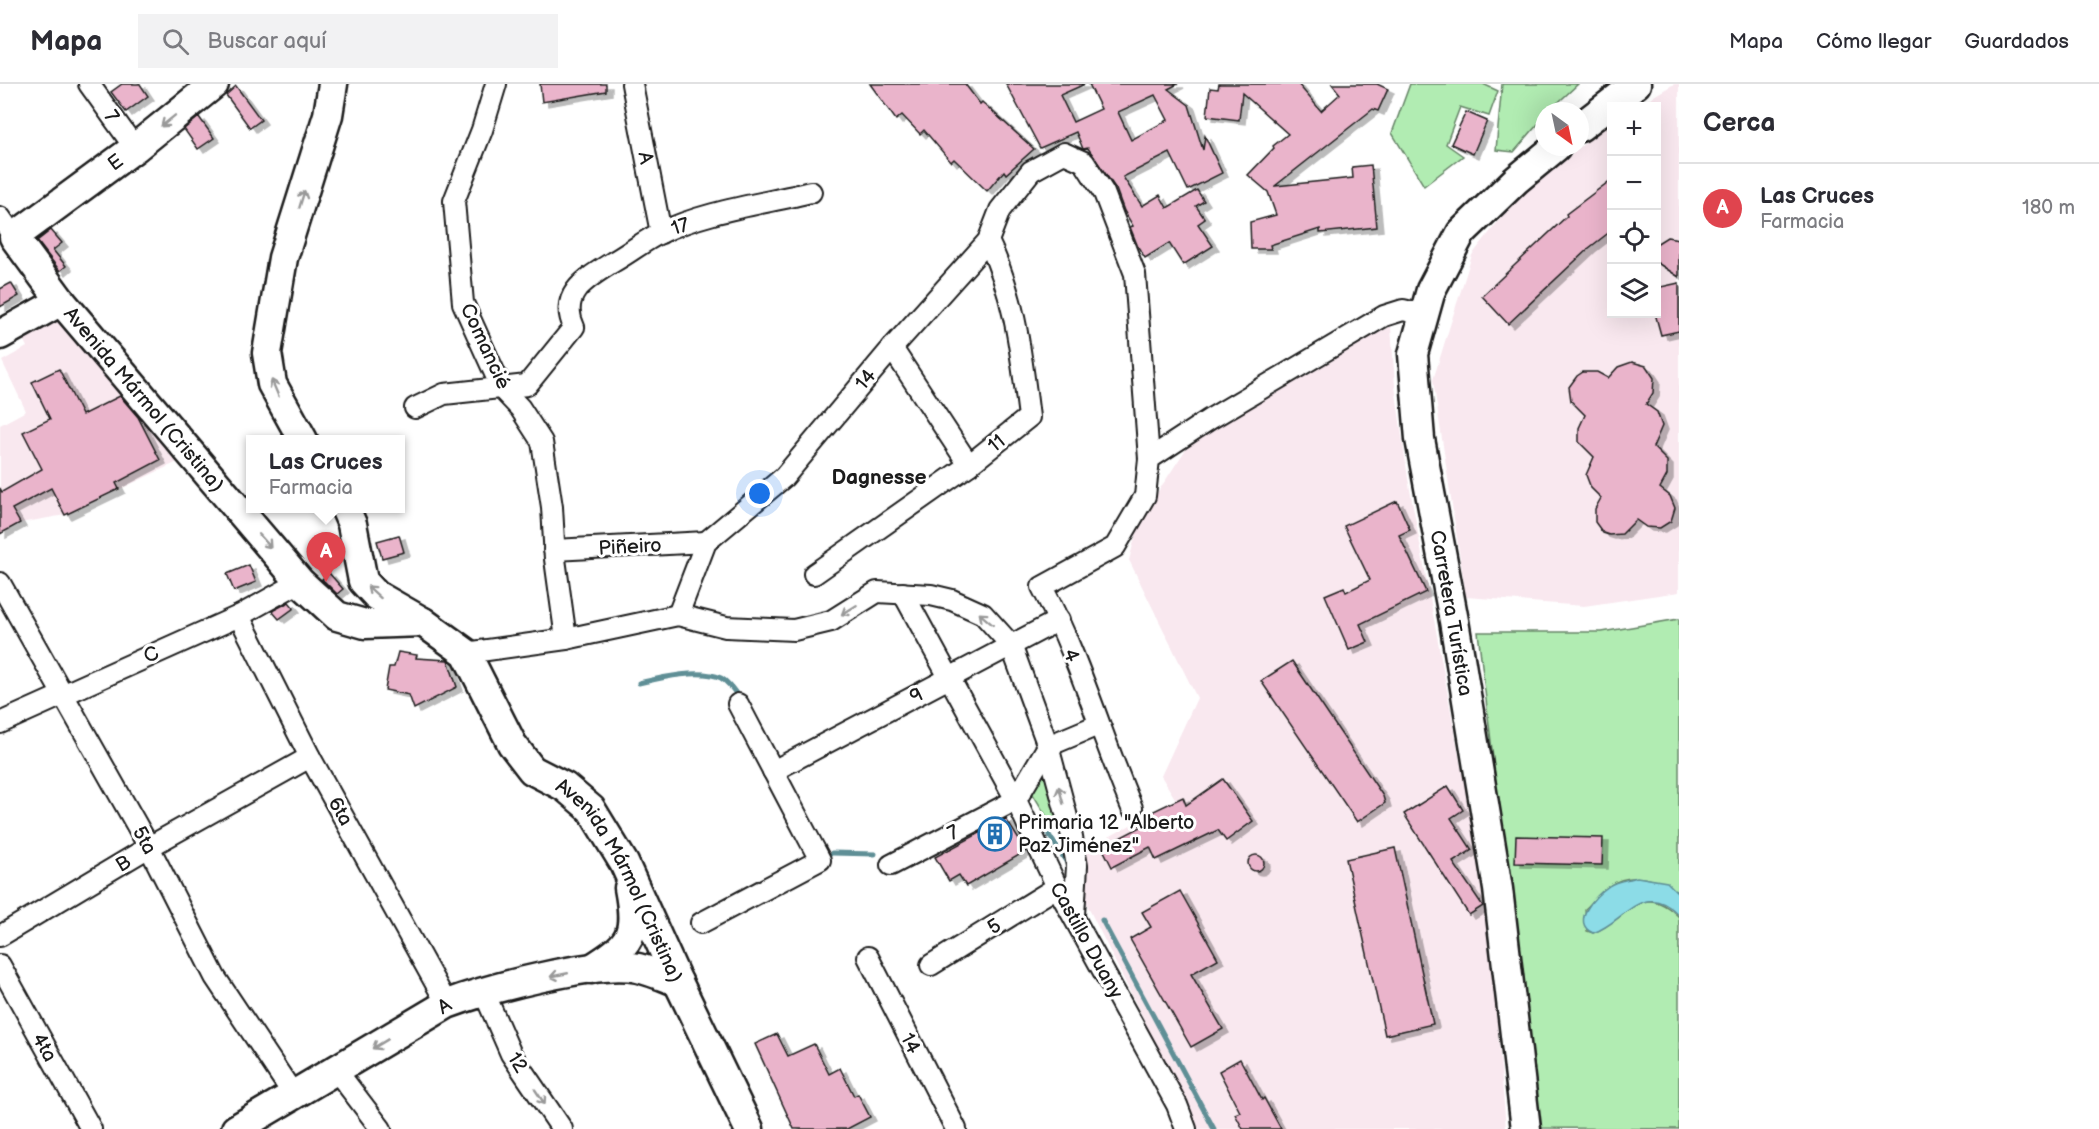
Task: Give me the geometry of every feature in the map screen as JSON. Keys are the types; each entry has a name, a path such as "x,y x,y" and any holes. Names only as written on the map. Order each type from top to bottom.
{"main road":[{"name":"E","path":"7,227 135,148 214,84"},
{"path":"300,435 272,384 267,353 283,258 328,115 333,84"},
{"path":"1589,121 1636,84"},
{"name":"Carretera Turística","path":"1526,1122 1498,889 1454,621 1420,439 1413,354 1431,290 1461,233 1516,180 1545,156"},
{"name":"Avenida Mármol (Cristina)","path":"7,227 62,301 300,582 337,616 365,624 423,622"},
{"path":"0,334 62,301"},
{"path":"347,513 352,524 363,581 376,596 423,622 466,653"},
{"name":"Avenida Mármol (Cristina)","path":"466,653 512,744 532,770 565,787 591,809 624,863 749,1129"},
{"path":"591,969 615,953 629,939 634,913 624,863"},
{"name":"A","path":"236,1129 447,1004 483,990 591,969 637,967 678,982"}],"street":[{"name":"7","path":"89,84 135,148"},
{"name":"Comancié","path":"495,84 482,130 454,201 463,303 502,389 520,408 542,442 552,507 554,550 566,639"},
{"name":"A","path":"632,84 661,233"},
{"name":"14","path":"678,615 706,542 784,477 892,348 988,241 1000,210 1031,171 1064,153 1084,162 1104,193 1136,274 1149,459"},
{"name":"17","path":"502,389 527,385 574,327 569,316 569,300 586,279 661,233 707,218 811,192"},
{"name":"11","path":"814,573 969,465 1029,417 1019,337 1004,274 988,241"},
{"path":"1149,459 1210,419 1384,316 1403,310 1425,315"},
{"path":"892,348 969,465"},
{"path":"415,408 444,394 502,389"},
{"name":"4","path":"1132,808 1059,620 1042,587 1115,547 1145,496 1149,459"},
{"name":"Piñeiro","path":"554,550 706,542"},
{"name":"C","path":"0,723 239,616 300,582"},
{"name":"5ta","path":"0,583 149,847 215,977 293,1094"},
{"path":"466,653 566,639 678,615 726,627 794,630 831,621 877,592 952,600 983,614 1011,645 1048,747 1077,866 1074,915"},
{"name":"Castillo Duany","path":"903,593 1016,800 1057,887 1177,1105 1186,1129"},
{"name":"6ta","path":"239,616 310,758 447,1004"},
{"name":"9","path":"781,767 1059,620"},
{"path":"701,922 820,860 781,767 738,704"},
{"path":"1016,800 1048,747 1098,725"},
{"name":"B","path":"0,936 149,847 310,758"},
{"name":"7","path":"891,865 1016,800"},
{"name":"5","path":"931,965 1057,887"},
{"name":"14","path":"868,957 956,1129"},
{"name":"4ta","path":"0,965 91,1129"},
{"name":"12","path":"483,990 511,1054 562,1129"},
{"path":"336,1070 381,1129"}],"shaded area":[{"path":"1674,84 1679,84 1679,592 1584,606 1466,597 1433,380 1472,255 1515,200 1569,156 1589,156 1589,140 1607,125 1607,318 1661,318 1661,102 1644,102"},
{"path":"56,314 184,459 65,515 20,523 0,534 0,425 26,411 2,361 27,347 20,333"},
{"path":"1391,326 1395,386 1408,479 1488,912 1506,1129 1198,1129 1088,907 1076,855 1176,800 1161,776 1197,698 1129,560 1140,519 1190,443 1236,413"}],"green space":[{"path":"1410,84 1483,84 1498,91 1489,116 1460,107 1446,144 1463,156 1424,186 1392,133"},
{"path":"1502,84 1578,84 1559,102 1535,102 1535,128 1514,152 1496,150"},
{"path":"1679,619 1679,894 1655,880 1626,879 1609,886 1585,909 1587,931 1593,933 1644,902 1654,901 1666,906 1679,917 1679,1129 1537,1128 1478,632 1602,632"},
{"path":"1041,775 1046,777 1064,823 1054,829 1028,786"}],"water":[{"path":"1637,877 1667,882 1679,894 1679,915 1666,905 1655,901 1644,902 1593,933 1586,928 1584,916 1587,909 1604,890 1612,884"}],"building":[{"path":"122,84 140,84 148,96 126,112 111,92"},
{"path":"540,84 606,84 606,91 542,102"},
{"path":"870,84 965,84 980,104 982,102 1034,149 1006,174 1004,171 987,191 954,159 951,162 924,130 920,134 902,115 896,120"},
{"path":"1006,84 1085,84 1060,95 1073,122 1101,109 1089,84 1178,84 1168,89 1189,105 1203,150 1205,136 1222,173 1188,190 1170,153 1123,177 1142,206 1160,195 1167,208 1197,190 1204,201 1196,206 1205,219 1198,224 1213,246 1183,265 1169,243 1145,258 1138,247 1130,227 1133,226 1124,211 1116,189 1088,148 1083,149 1076,132 1040,148","holes":["1155,95 1168,120 1131,140 1118,112"]},
{"path":"1219,84 1298,84 1321,111 1340,94 1332,84 1377,84 1388,89 1378,111 1373,109 1275,186 1353,178 1352,167 1371,165 1377,227 1320,233 1320,229 1270,245 1271,249 1251,249 1250,222 1276,215 1268,192 1248,175 1274,148 1273,146 1288,134 1242,93 1239,120 1207,116 1210,88 1218,89"},
{"path":"236,86 261,120 250,128 226,95"},
{"path":"1466,112 1487,121 1473,154 1451,144"},
{"path":"199,117 214,138 198,149 184,129"},
{"path":"1607,183 1607,234 1589,248 1508,324 1482,296 1567,216 1566,214"},
{"path":"51,230 62,243 53,250 66,266 60,271 37,241"},
{"path":"1667,237 1679,239 1679,277 1661,265 1661,241"},
{"path":"11,283 19,296 0,307 0,289"},
{"path":"1679,283 1679,331 1661,335 1656,318 1661,318 1661,287"},
{"path":"1632,362 1646,366 1654,378 1653,393 1646,404 1657,412 1662,426 1653,447 1667,461 1667,475 1660,488 1670,496 1675,508 1671,521 1660,528 1646,527 1636,520 1622,534 1609,535 1603,533 1595,522 1595,509 1601,498 1591,488 1586,475 1594,457 1579,442 1579,428 1585,415 1571,401 1569,387 1583,372 1597,372 1608,378 1618,367"},
{"path":"59,369 82,415 120,396 138,417 160,460 116,483 119,489 65,515 51,488 12,509 20,523 0,534 0,488 2,492 42,469 23,432 50,419 32,382"},
{"path":"1397,501 1410,530 1399,535 1426,592 1360,624 1368,642 1349,650 1325,595 1344,587 1346,592 1370,580 1344,526"},
{"path":"399,535 404,552 382,558 377,541"},
{"path":"249,565 256,582 234,591 227,574"},
{"path":"329,573 343,589 337,594 322,579"},
{"path":"289,602 294,608 279,619 272,611"},
{"path":"398,652 417,655 416,658 448,660 457,687 414,709 409,695 385,690 389,667 394,667"},
{"path":"1292,661 1383,796 1385,803 1357,822 1261,681"},
{"path":"1223,779 1253,821 1226,841 1218,830 1156,860 1150,847 1112,867 1102,847 1141,827 1137,819 1183,797 1186,805"},
{"path":"1448,786 1463,810 1451,818 1472,850 1453,862 1483,906 1469,915 1404,814"},
{"name":"Primaria 12 \"Alberto Paz Jiménez\"","path":"1006,819 1026,851 966,886 959,875 949,881 935,857"},
{"path":"1516,836 1603,838 1602,865 1515,863"},
{"path":"1395,848 1433,1024 1385,1035 1346,859"},
{"path":"1256,855 1262,857 1264,863 1262,869 1256,871 1250,869 1248,863 1250,857"},
{"path":"1180,891 1218,959 1191,974 1223,1029 1191,1047 1130,939 1151,927 1142,912"},
{"path":"777,1034 788,1056 814,1044 829,1074 840,1068 854,1096 858,1094 870,1117 847,1129 794,1129 755,1044"},
{"path":"1240,1059 1281,1129 1243,1129 1235,1114 1240,1112 1219,1071"}],"waterway":[{"path":"639,683 680,675 712,675 726,682 740,700"},
{"path":"1049,835 1069,866"},
{"path":"832,853 875,854"},
{"path":"1102,920 1214,1129"}],"place":[{"name":"Las Cruces","path":"326,582"},
{"name":"Primaria 12 \"Alberto Paz Jiménez\"","path":"995,834"}],"district":[{"name":"Dagnesse","path":"879,477"}]}
